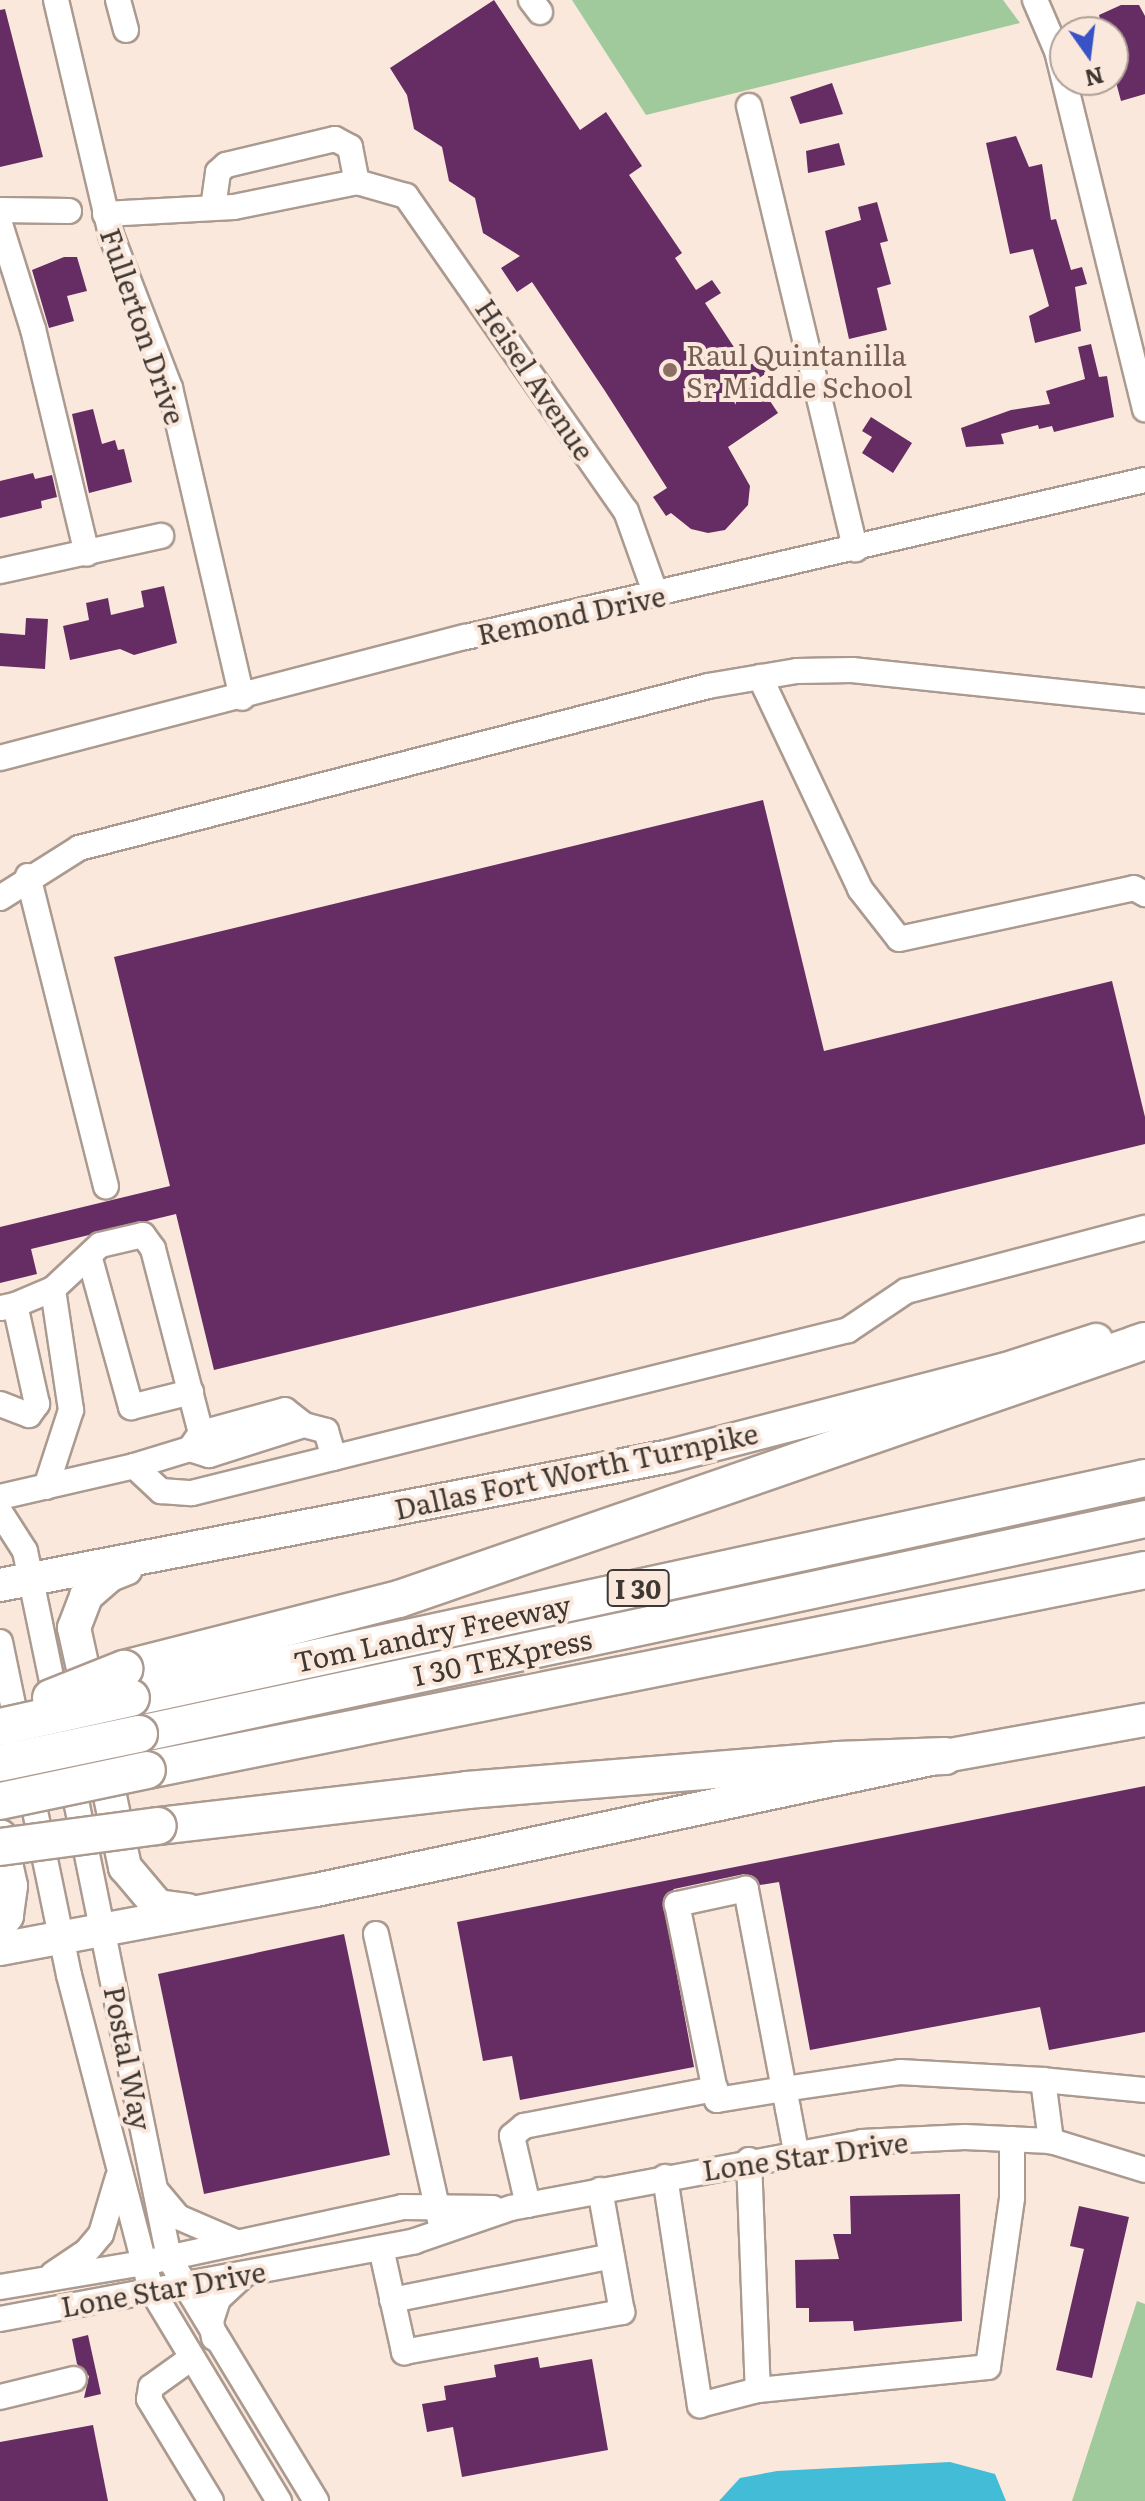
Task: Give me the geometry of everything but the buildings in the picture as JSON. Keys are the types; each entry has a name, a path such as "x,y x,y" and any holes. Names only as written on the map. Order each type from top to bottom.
{"highway":[{"path":"0,1717 127,1684 414,1594 1145,1341"},
{"name":"Tom Landry Freeway","path":"0,1727 127,1684 1145,1478"},
{"name":"I 30 TEXpress","path":"0,1763 1145,1519"},
{"path":"0,1801 1145,1570"},
{"path":"0,1847 452,1791 811,1762 945,1756"}],"main road":[{"name":"Dallas Fort Worth Turnpike","path":"15,1582 163,1557 461,1493 670,1456 1003,1370 1145,1324"},
{"path":"163,1557 110,1575 86,1596 74,1628 125,1867 158,1906 201,1912"},
{"path":"0,1949 201,1912 945,1756 1145,1720"},
{"path":"0,1836 11,1886 7,1916 0,1925"}],"street":[{"name":"Fullerton Drive","path":"56,0 105,214 120,266 170,388 242,698"},
{"path":"118,0 126,30"},
{"path":"1035,0 1057,51 1145,409"},
{"path":"749,106 855,549"},
{"path":"105,214 213,208 357,182 350,147 335,139 226,165 218,172 213,208"},
{"name":"Heisel Avenue","path":"357,182 406,196 424,215 626,511 656,595"},
{"path":"0,210 69,211"},
{"path":"0,224 33,329 87,554"},
{"name":"Remond Drive","path":"0,758 242,698 466,637 1145,480"},
{"path":"0,571 161,536"},
{"path":"0,898 28,876 79,848 760,677 852,670 1145,701"},
{"path":"760,677 860,889 899,939 1134,888 1145,894"},
{"path":"28,876 106,1186"},
{"path":"141,1474 161,1491 192,1493 848,1330 906,1291 1145,1228"},
{"path":"0,1404 29,1415 37,1404 8,1306 53,1289 90,1259 100,1245 143,1235 153,1249 191,1392 196,1441 209,1455 304,1425 326,1431 334,1458"},
{"path":"90,1259 131,1407 191,1392"},
{"path":"46,1487 72,1401 53,1289"},
{"path":"0,1497 46,1487 141,1474 196,1441"},
{"name":"Postal Way","path":"0,1512 25,1551 15,1582 104,1931 126,2062 158,2193 169,2258 180,2283 316,2501"},
{"name":"Postal Way","path":"0,1642 63,1939 151,2289 190,2359 279,2501"},
{"path":"796,2151 784,2089 746,1889 677,1904 717,2100 784,2089 900,2072 1043,2080 1145,2090"},
{"path":"376,1934 443,2232"},
{"path":"1043,2080 1051,2141"},
{"path":"520,2207 512,2136 524,2126 715,2089"},
{"path":"665,2177 700,2405 758,2390 988,2367 1012,2198 1012,2139"},
{"name":"Lone Star Drive","path":"0,2319 180,2283 381,2248 520,2207 796,2151 862,2142 1051,2141 1145,2170"},
{"path":"749,2160 758,2390"},
{"path":"40,2280 64,2269 101,2234 113,2206 119,2171"},
{"path":"381,2248 404,2352 622,2312 600,2190"},
{"path":"158,2193 178,2217 238,2243"},
{"name":"Lone Star Drive","path":"0,2287 144,2263 402,2207 520,2207"},
{"path":"392,2300 612,2256"},
{"path":"214,2338 211,2321 218,2299 249,2272"},
{"path":"190,2359 151,2387 149,2399 211,2501"},
{"path":"0,2397 74,2379"}],"green space":[{"path":"572,0 1003,0 1020,23 646,115"},
{"path":"1137,2301 1145,2304 1145,2501 1072,2501"}],"water":[{"path":"950,2462 995,2474 1006,2501 719,2501 740,2478 777,2471"}],"place":[{"name":"Raul Quintanilla Sr Middle School","path":"670,370"}]}
